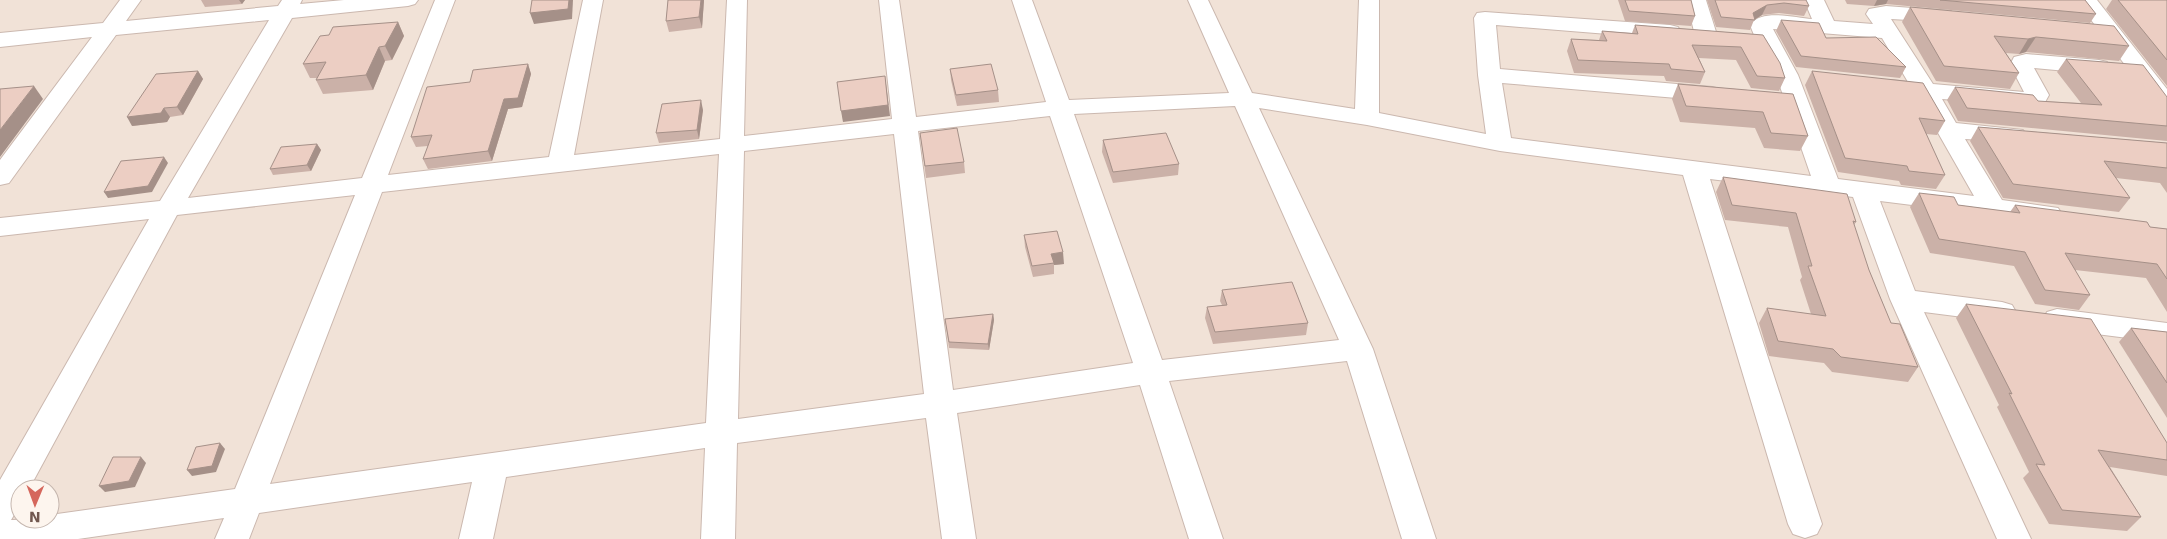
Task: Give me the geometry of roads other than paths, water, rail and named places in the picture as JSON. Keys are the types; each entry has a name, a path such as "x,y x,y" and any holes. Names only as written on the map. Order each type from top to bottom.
{"street":[{"path":"0,177 131,0"},
{"path":"2,42 288,6 408,0"},
{"path":"232,539 446,0"},
{"path":"560,165 593,0"},
{"path":"718,539 737,0"},
{"path":"889,0 959,539"},
{"path":"1022,0 1151,372 1206,539"},
{"path":"1198,0 1358,349 1419,539"},
{"path":"1368,118 1369,0"},
{"path":"1696,0 1723,36"},
{"path":"1814,0 1826,26"},
{"path":"2086,0 2167,105"},
{"path":"0,510 168,209 288,6"},
{"path":"1500,144 1490,75 1484,9 1767,40"},
{"path":"1960,18 1886,12 1877,14 1925,90 1993,207"},
{"path":"1828,187 1786,100 1797,76 1767,40 1761,25 1768,22 1889,32"},
{"path":"2083,30 2112,33"},
{"path":"1866,84 2030,100 2036,99 2037,95 2021,65 2026,61 2140,71"},
{"path":"1490,75 1737,96"},
{"path":"0,228 1059,108 1244,99 1368,118 1500,144 2070,217"},
{"path":"1948,130 2038,138"},
{"path":"1694,170 1805,524"},
{"path":"1863,190 1904,299 2014,539"},
{"path":"1904,299 2167,333"},
{"path":"2090,323 2110,357"},
{"path":"0,536 722,433 940,404 1151,372 1358,349"},
{"path":"476,539 492,466"}]}
